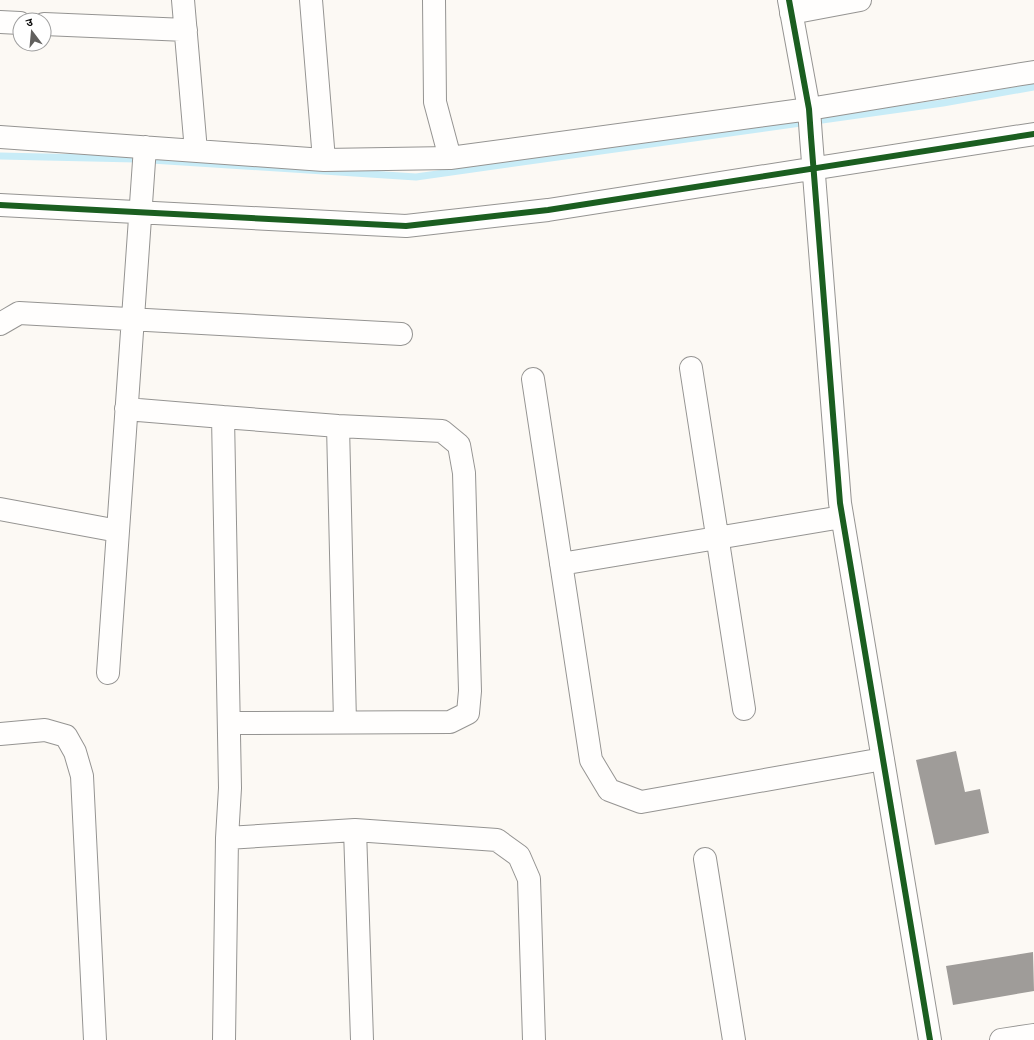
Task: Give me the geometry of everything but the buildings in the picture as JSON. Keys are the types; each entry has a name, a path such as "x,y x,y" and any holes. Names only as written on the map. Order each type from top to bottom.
{"street":[{"path":"183,0 196,151"},
{"path":"311,0 324,160"},
{"path":"434,0 435,102 450,158"},
{"path":"860,0 790,6 809,109 812,137 840,503 930,1040"},
{"path":"0,22 12,23"},
{"path":"52,24 186,30"},
{"path":"0,138 324,160 450,158 809,109 1034,72"},
{"path":"0,205 406,226 548,210 1034,134"},
{"path":"108,673 139,212 145,147"},
{"path":"0,324 19,313 401,334"},
{"path":"691,368 744,709"},
{"path":"533,379 591,760 609,790 641,802 883,759"},
{"path":"126,409 338,426 442,431 459,445 464,473 470,691 468,713 450,722 230,723"},
{"path":"223,417 230,723 230,788 227,838 224,1040"},
{"path":"338,426 345,722"},
{"path":"0,509 118,531"},
{"path":"561,564 842,517"},
{"path":"0,734 45,730 66,736 75,752 82,776 95,1040"},
{"path":"227,838 355,830 497,840 519,856 529,879 534,1040"},
{"path":"355,830 362,1040"},
{"path":"705,860 734,1040"},
{"path":"1001,1040 1034,1034"}],"waterway":[{"path":"0,156 136,159 416,177 943,103 1034,87"}],"cycle path":[{"path":"789,0 809,109 840,503 930,1040"},
{"path":"0,205 406,226 548,210 1034,134"}]}
